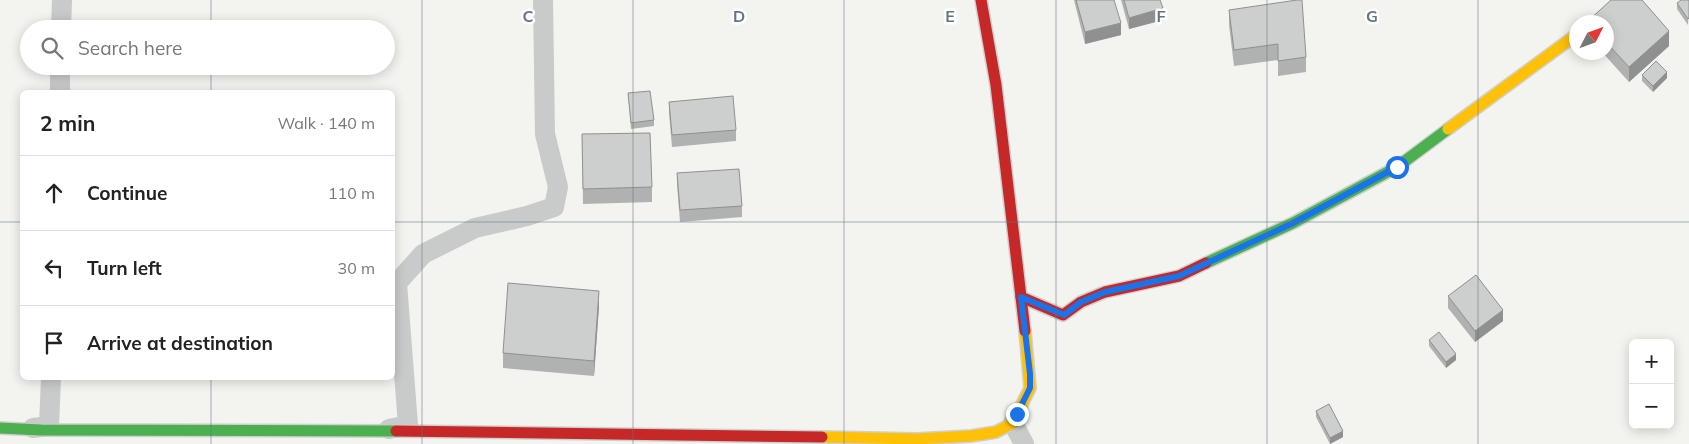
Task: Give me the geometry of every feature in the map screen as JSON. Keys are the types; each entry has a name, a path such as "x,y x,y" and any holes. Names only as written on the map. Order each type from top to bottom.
{"street":[{"path":"61,20 62,0"},
{"path":"381,430 408,425 397,283 423,254 476,228 554,207 558,187 545,134 543,0"},
{"path":"9,428 487,430 918,439 971,436 996,432 1012,423 1030,388 1030,374 996,85 982,0"},
{"path":"1021,297 1064,315 1081,302 1105,292 1179,276 1293,223 1397,167 1569,40"},
{"path":"60,75 60,90"},
{"path":"9,428 49,426 51,380"},
{"path":"1012,423 1024,444"}],"building":[{"path":"1076,0 1114,0 1121,23 1085,32"},
{"path":"1124,0 1160,0 1163,8 1129,18"},
{"path":"1302,0 1306,57 1278,61 1278,44 1234,50 1229,10"},
{"path":"1611,0 1642,0 1669,31 1629,67 1614,51 1614,15 1595,15"},
{"path":"1681,0 1689,0 1688,19 1677,3"},
{"path":"1656,61 1667,72 1653,86 1642,75"},
{"path":"650,91 654,120 631,123 628,93"},
{"path":"733,96 736,130 672,135 669,102"},
{"path":"650,133 652,187 583,189 582,134"},
{"path":"739,169 742,206 680,210 677,173"},
{"path":"1476,275 1503,310 1475,331 1448,296"},
{"path":"508,283 599,291 594,361 503,353"},
{"path":"1439,332 1456,354 1446,362 1429,340"},
{"path":"1329,404 1343,431 1330,438 1316,411"}],"traffic: fast":[{"path":"1206,263 1293,223 1397,167 1448,129"},
{"path":"0,428 41,430 396,431"}],"traffic: slow":[{"path":"1448,129 1569,40"},
{"path":"822,437 917,439 971,436 996,432 1013,423 1030,388 1025,331"}],"traffic: jam":[{"path":"981,0 996,85 1025,331"},
{"path":"1021,297 1063,315 1081,302 1105,292 1179,276 1206,263"},
{"path":"396,431 822,437"}],"route":[{"path":"1017,414 1030,388 1021,297 1064,315 1081,302 1105,292 1179,276 1293,223 1397,167"}]}
